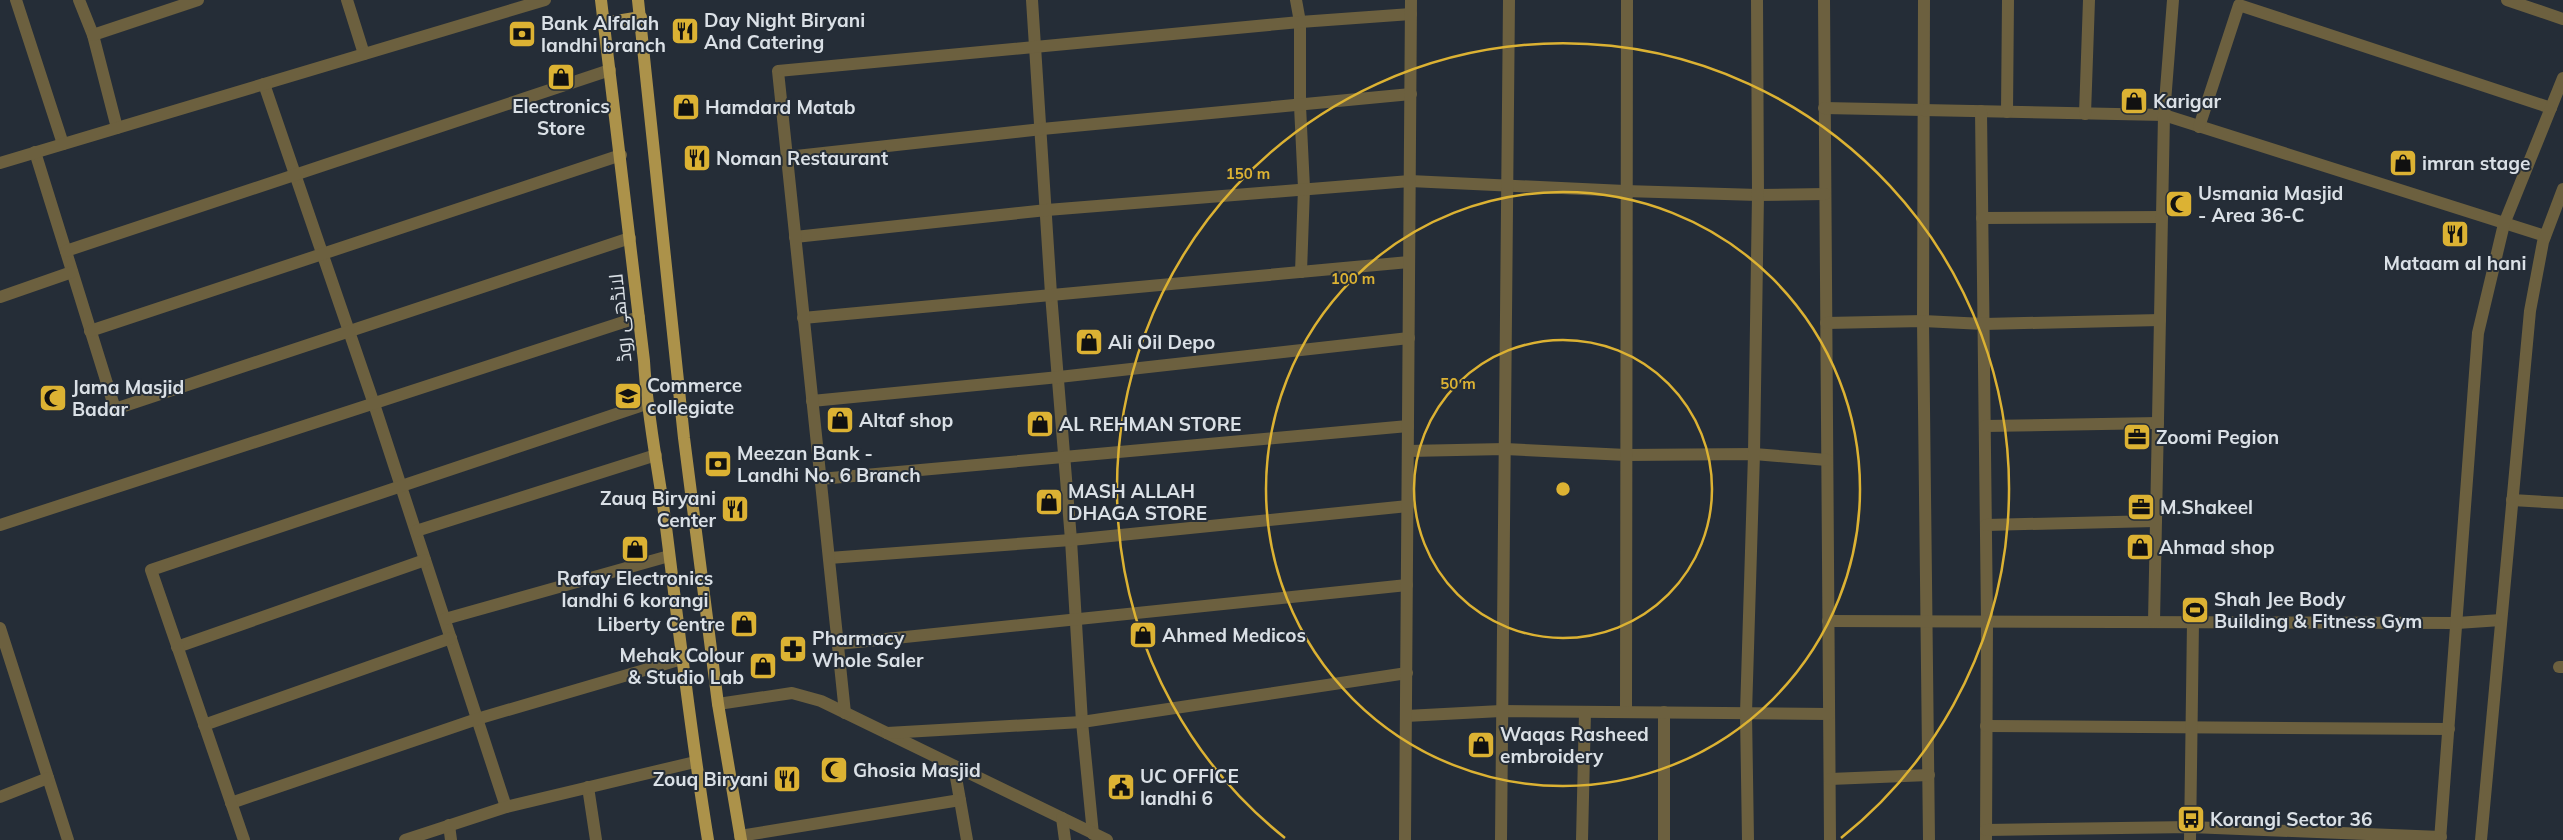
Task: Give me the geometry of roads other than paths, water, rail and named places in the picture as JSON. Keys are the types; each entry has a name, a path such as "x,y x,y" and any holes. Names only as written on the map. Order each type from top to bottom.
{"main road":[{"name":"لانڈھی روڈ","path":"601,0 621,155 639,317 646,404 656,455 695,762 708,840"},
{"path":"638,0 684,438 718,704 740,838"},
{"path":"604,22 641,17"}],"street":[{"path":"16,0 63,144"},
{"path":"79,0 93,35 117,128"},
{"path":"93,35 198,0"},
{"path":"347,0 364,54"},
{"path":"0,163 545,0"},
{"path":"1032,0 1042,129 1051,294 1071,540 1074,618 1093,834"},
{"path":"1296,0 1300,22 1300,106 1304,188 1302,272"},
{"path":"1405,840 1411,0"},
{"path":"1501,840 1509,0"},
{"path":"1626,0 1626,711"},
{"path":"1748,840 1746,713 1754,454 1758,195 1757,0"},
{"path":"1824,0 1830,840"},
{"path":"1924,0 1923,321 1928,621 1929,840"},
{"path":"2007,112 2008,0"},
{"path":"2085,114 2090,0"},
{"path":"2154,622 2164,115 2173,0"},
{"path":"2507,0 2563,19"},
{"path":"2199,127 2239,5 2551,108"},
{"path":"845,713 778,71 1300,22 1411,14"},
{"path":"66,251 610,70"},
{"path":"1981,111 1987,621 1986,835 2191,834 2441,838 2478,333 2504,224 2563,78"},
{"path":"264,84 374,404 506,807"},
{"path":"787,156 1042,129 1411,94"},
{"path":"1824,108 2164,115 2545,236"},
{"path":"35,152 115,409 630,238"},
{"path":"90,331 621,155"},
{"path":"795,237 1047,210 1410,181 1508,184 1625,191 1758,195 1825,194"},
{"path":"2480,840 2530,311 2545,236 2563,189"},
{"path":"1982,218 2162,218"},
{"path":"803,318 1409,262"},
{"path":"0,297 72,272"},
{"path":"0,525 639,317"},
{"path":"1826,323 1923,321 1984,324 2160,320"},
{"path":"812,401 1059,377 1409,338"},
{"path":"244,840 150,570 646,404"},
{"path":"1984,426 2158,422"},
{"path":"820,479 1408,426"},
{"path":"1408,451 1505,450 1626,455 1754,454 1827,460"},
{"path":"416,531 656,455"},
{"path":"2512,500 2563,502"},
{"path":"829,558 1071,540 1408,506"},
{"path":"1986,525 2156,521"},
{"path":"445,619 669,556"},
{"path":"177,647 425,560"},
{"path":"838,644 1074,618 1407,585"},
{"path":"1828,621 2457,623 2501,620"},
{"path":"2191,834 2194,726 2193,622"},
{"path":"0,628 68,840"},
{"path":"204,724 451,638"},
{"path":"231,803 477,719 682,659"},
{"path":"887,733 1082,722 1407,673"},
{"path":"718,704 792,693 821,701 1107,840"},
{"path":"1406,716 1501,712 1626,711 1829,714"},
{"path":"1582,840 1585,712"},
{"path":"1664,712 1664,840"},
{"path":"1986,726 2449,729"},
{"path":"405,840 506,807 695,762"},
{"path":"954,766 967,840"},
{"path":"1830,779 1929,776"},
{"path":"0,796 48,778"},
{"path":"588,787 596,840"},
{"path":"740,838 960,800"},
{"path":"1062,818 1065,840"},
{"path":"449,826 451,840"}],"place":[{"name":"Day Night Biryani And Catering","path":"685,31"},
{"name":"Bank Alfalah landhi branch","path":"522,34"},
{"name":"Electronics Store","path":"561,77"},
{"name":"Karigar","path":"2134,101"},
{"name":"Hamdard Matab","path":"686,107"},
{"name":"Noman Restaurant","path":"697,158"},
{"name":"imran stage","path":"2403,163"},
{"name":"Usmania Masjid - Area 36-C","path":"2179,204"},
{"name":"Mataam al hani","path":"2455,234"},
{"name":"Ali Oil Depo","path":"1089,342"},
{"name":"Commerce collegiate","path":"628,396"},
{"name":"Jama Masjid Badar","path":"53,398"},
{"name":"Altaf shop","path":"840,420"},
{"name":"AL REHMAN STORE","path":"1040,424"},
{"name":"Zoomi Pegion","path":"2137,437"},
{"name":"Meezan Bank - Landhi No. 6 Branch","path":"718,464"},
{"name":"MASH ALLAH DHAGA STORE","path":"1049,502"},
{"name":"M.Shakeel","path":"2141,507"},
{"name":"Zauq Biryani Center","path":"735,509"},
{"name":"Ahmad shop","path":"2140,547"},
{"name":"Rafay Electronics landhi 6 korangi","path":"635,549"},
{"name":"Shah Jee Body Building & Fitness Gym","path":"2195,610"},
{"name":"Liberty Centre","path":"744,624"},
{"name":"Ahmed Medicos","path":"1143,635"},
{"name":"Pharmacy Whole Saler","path":"793,649"},
{"name":"Mehak Colour & Studio Lab","path":"763,666"},
{"name":"Waqas Rasheed embroidery","path":"1481,745"},
{"name":"Ghosia Masjid","path":"834,770"},
{"name":"Zouq Biryani","path":"787,779"},
{"name":"UC OFFICE landhi 6","path":"1121,787"},
{"name":"Korangi Sector 36","path":"2191,819"}]}
